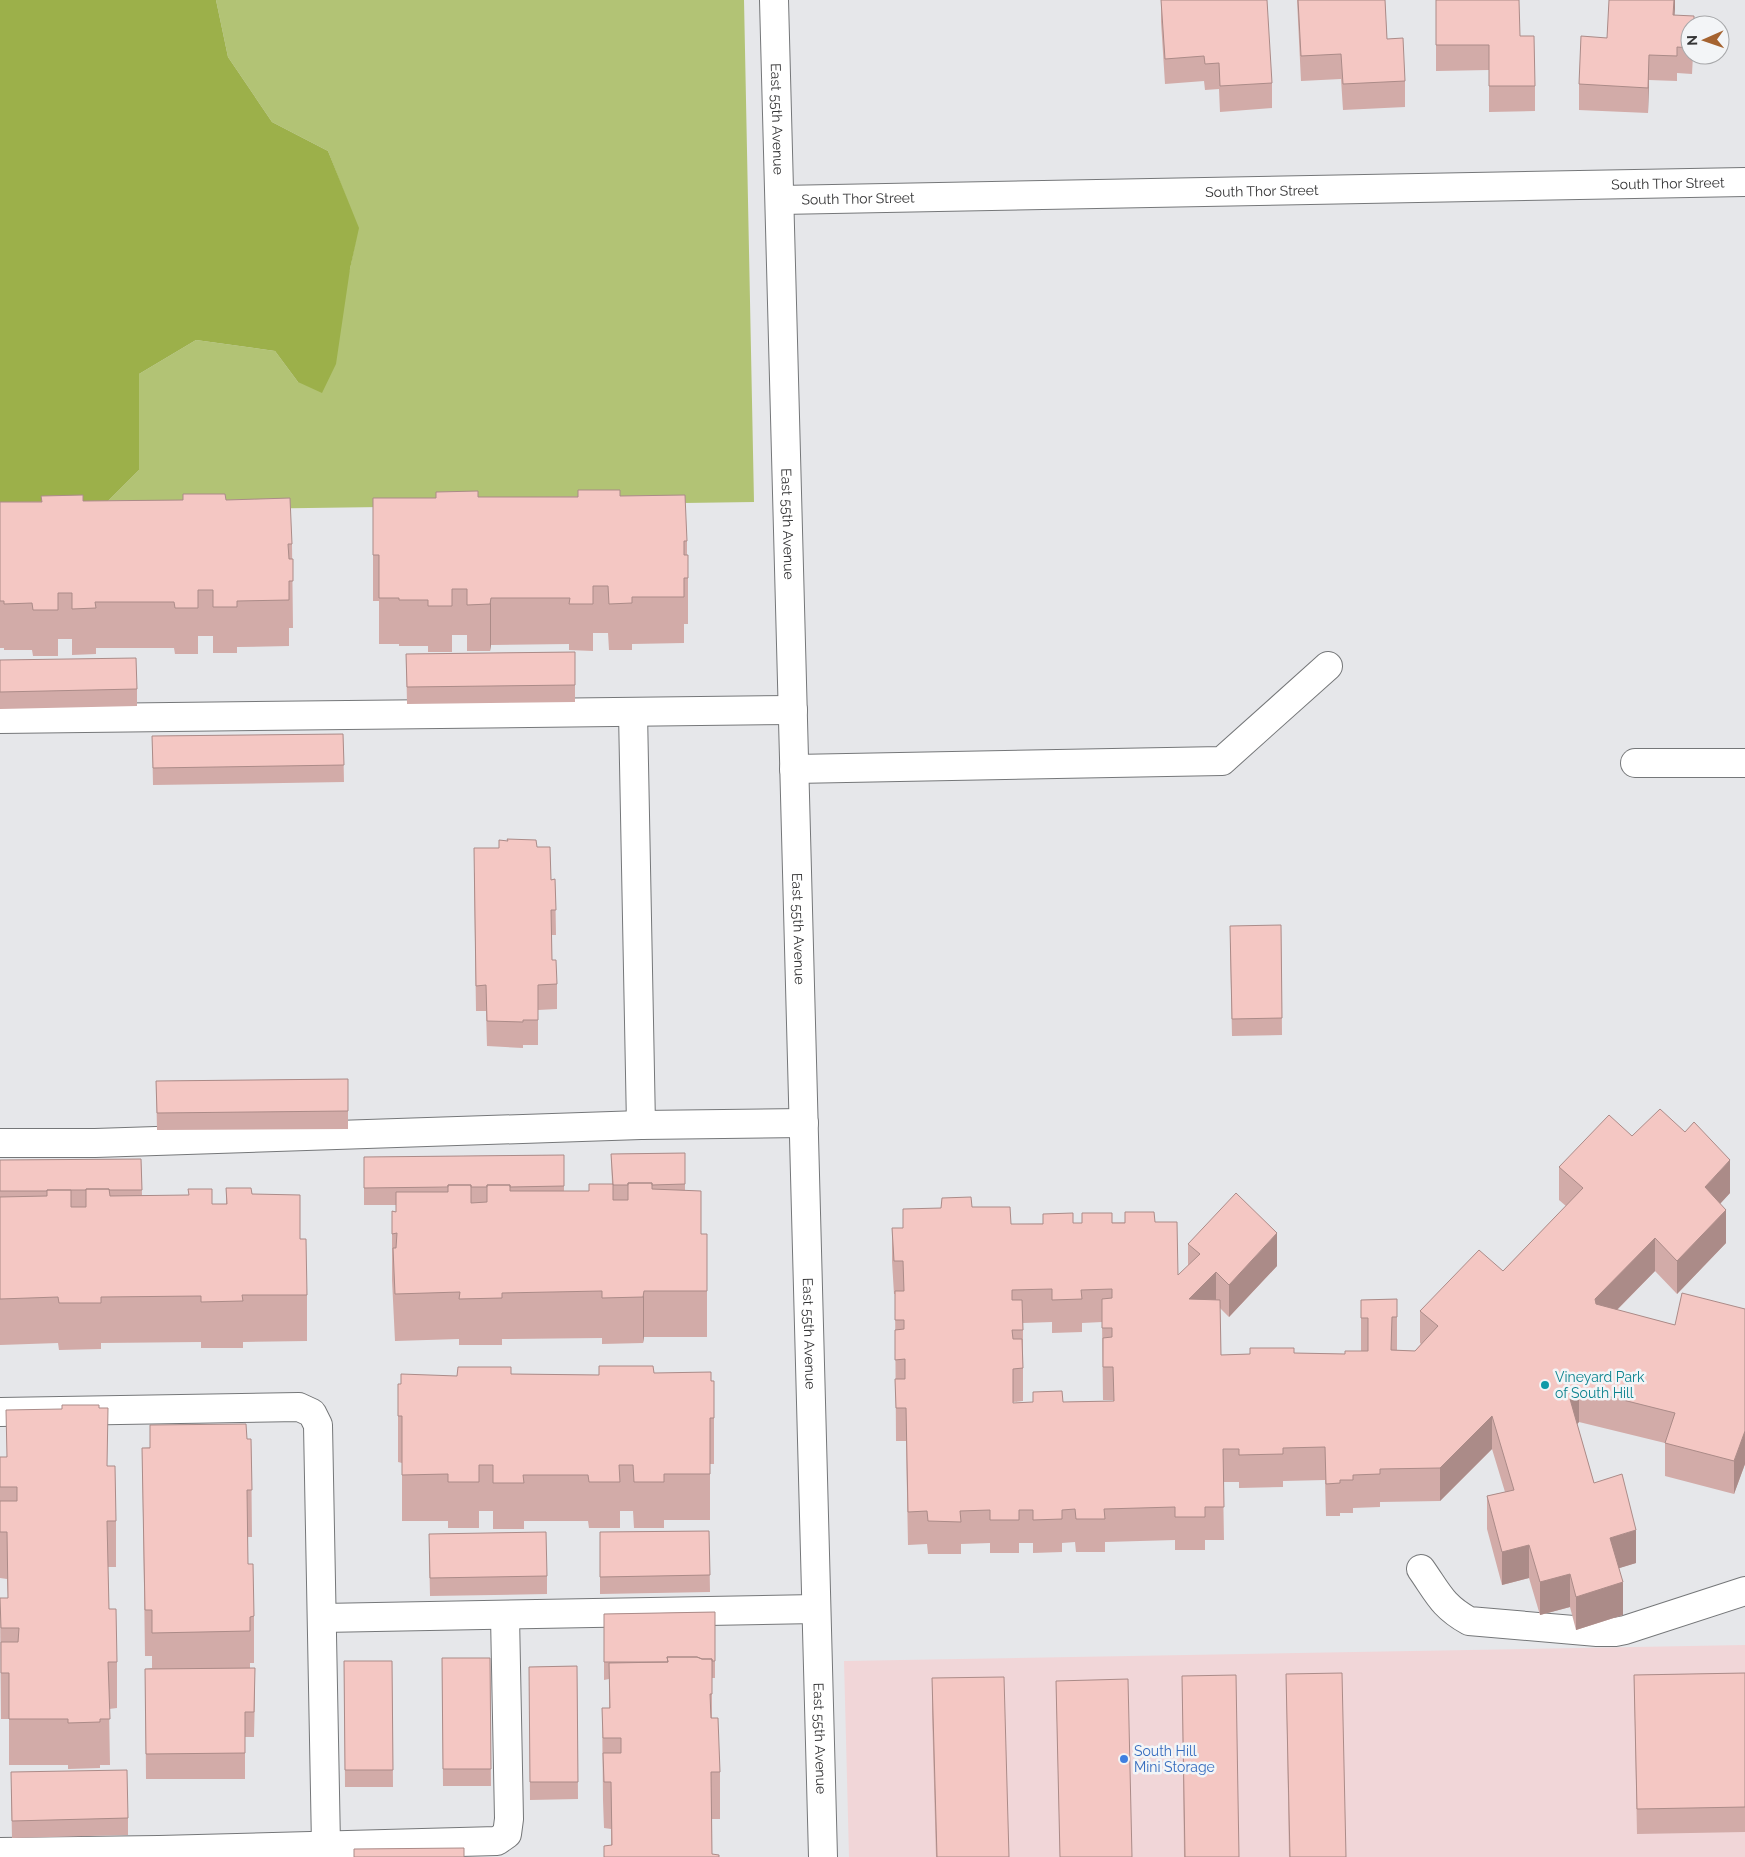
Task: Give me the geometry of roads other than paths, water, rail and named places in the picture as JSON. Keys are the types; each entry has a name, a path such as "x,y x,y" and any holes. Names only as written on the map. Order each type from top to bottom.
{"street":[{"name":"East 55th Avenue","path":"774,0 823,1857"},
{"name":"South Thor Street","path":"780,200 1745,182"},
{"path":"794,769 1222,761 1328,666"},
{"path":"0,719 793,710"},
{"path":"633,712 641,1125"},
{"path":"1636,763 1745,764"},
{"path":"0,1143 104,1143 641,1125 804,1124"},
{"path":"0,1412 299,1406 312,1413 318,1426 326,1845"},
{"path":"1421,1569 1444,1603 1469,1621 1597,1632 1625,1630 1745,1591"},
{"path":"322,1618 816,1609"},
{"path":"0,1852 159,1853 326,1845 497,1841 507,1834 509,1820 505,1616"}],"place":[{"name":"Vineyard Park of South Hill","path":"1545,1385"},
{"name":"South Hill Mini Storage","path":"1124,1759"}]}
